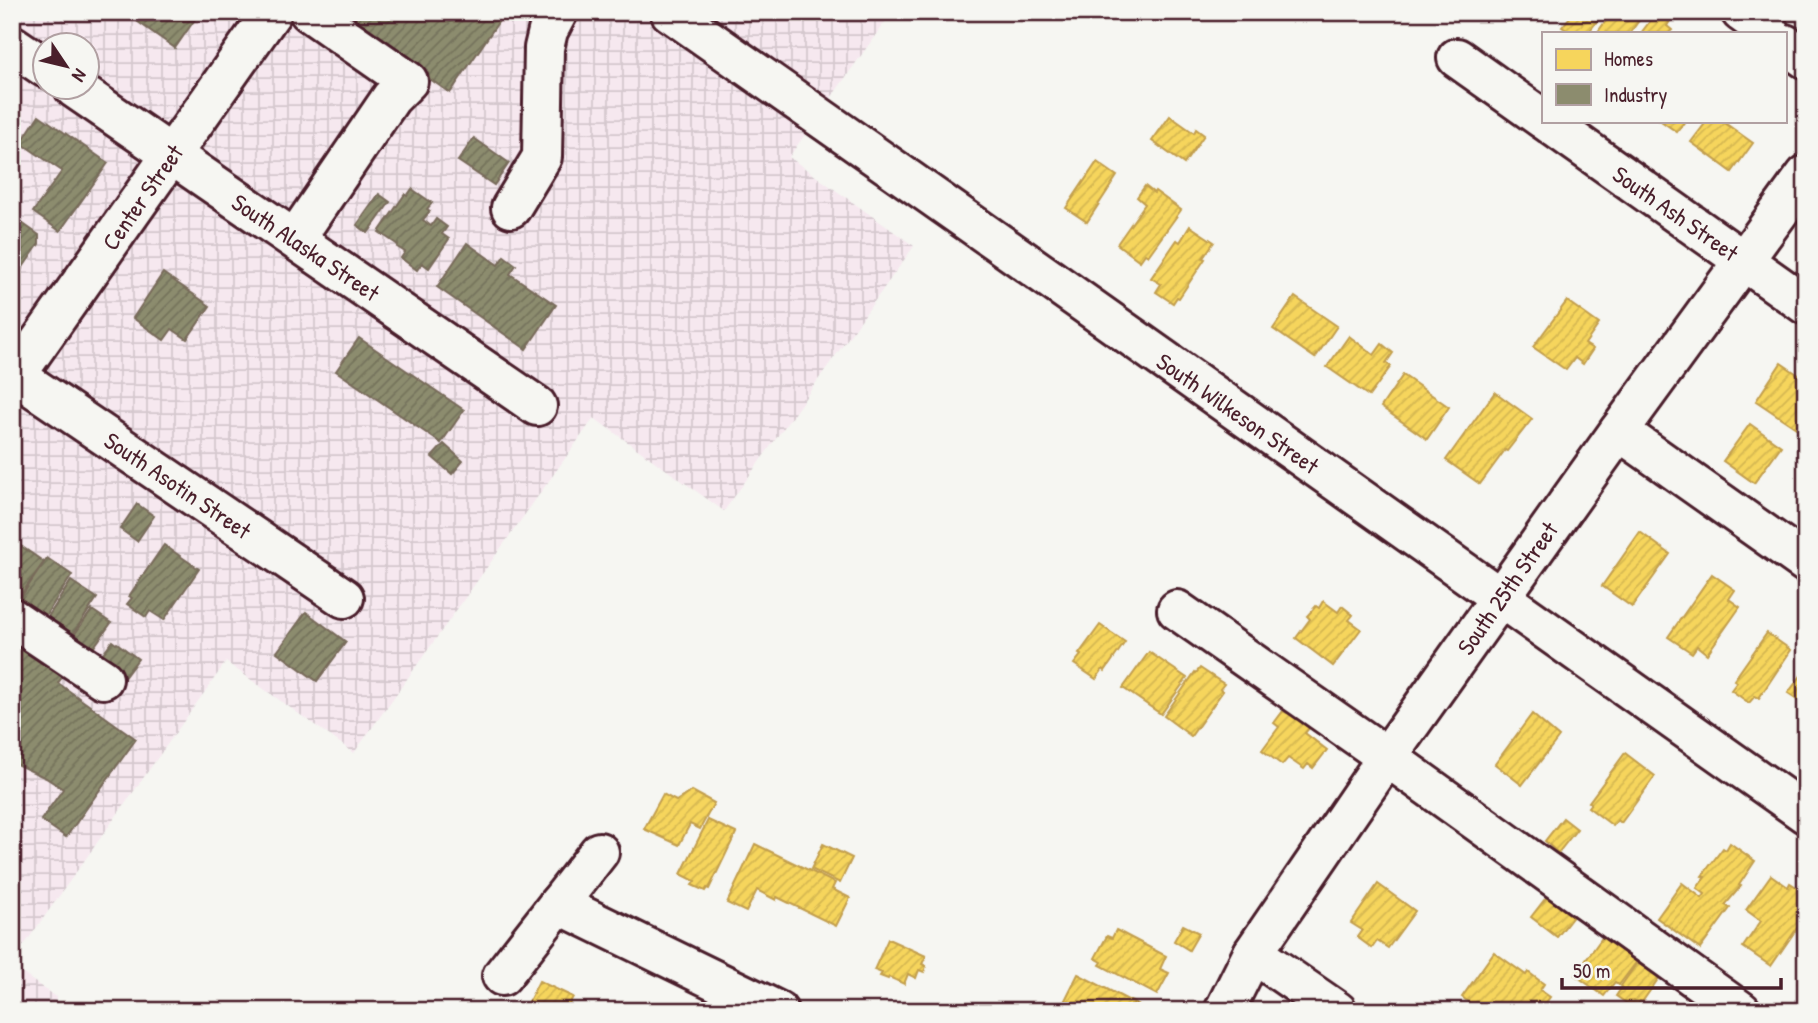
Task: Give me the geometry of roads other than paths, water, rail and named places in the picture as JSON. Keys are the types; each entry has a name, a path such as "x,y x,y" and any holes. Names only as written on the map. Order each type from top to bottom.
{"street":[{"name":"Center Street","path":"14,376 272,12"},
{"path":"295,239 391,99 408,81 309,12"},
{"path":"512,208 542,157 544,48 548,31 558,12"},
{"name":"South Wilkeson Street","path":"670,12 1806,814"},
{"path":"1741,12 1769,32"},
{"path":"12,45 32,59"},
{"path":"1786,45 1806,59"},
{"name":"South Ash Street","path":"1457,58 1542,119"},
{"name":"South Alaska Street","path":"94,102 537,406"},
{"name":"South Ash Street","path":"1547,122 1806,305"},
{"name":"South 25th Street","path":"1224,1011 1253,953 1387,757 1619,431 1806,175"},
{"name":"South Asotin Street","path":"14,376 344,598"},
{"path":"1619,431 1806,563"},
{"path":"1177,610 1741,1011"},
{"path":"12,618 103,679"},
{"path":"502,976 599,852"},
{"path":"558,904 778,1011"},
{"path":"1253,953 1337,1011"}]}
